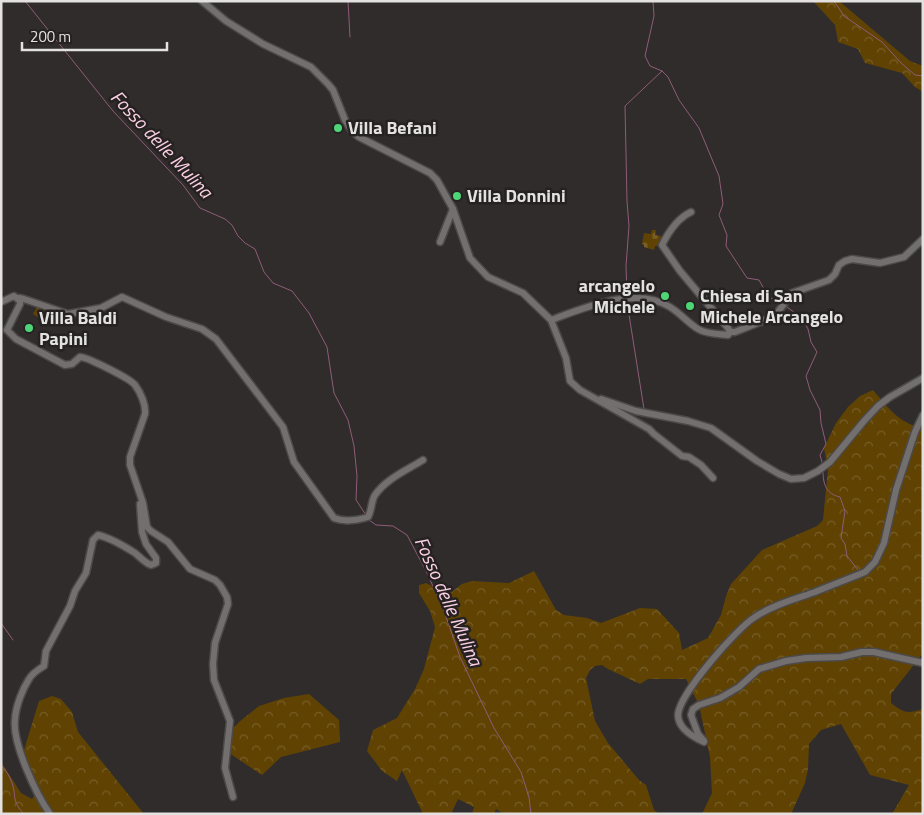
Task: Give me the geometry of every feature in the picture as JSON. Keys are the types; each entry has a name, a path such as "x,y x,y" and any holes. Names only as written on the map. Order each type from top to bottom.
{"street":[{"path":"202,1 236,28 262,44 311,68 333,90 340,111 352,131 359,137 430,173 437,180 453,209 470,258 479,269 497,282 523,293 551,320 566,358 570,381 580,390 649,429 682,456 688,457 701,465 713,478"},
{"path":"440,242 453,209"},
{"path":"691,212 686,214 672,228 662,245 680,271 730,332"},
{"path":"551,320 608,301 656,300 671,308 698,330 728,335 730,332 735,332 775,316 792,293 829,280 835,274 839,265 845,261 852,259 880,263 904,257 923,239"},
{"path":"1,302 14,296 68,314 101,308 122,297 166,317 202,329 216,339 283,428 294,462 334,518 338,520 368,517 374,496 393,479 423,460"},
{"path":"19,298 20,304 7,330 11,336 58,363 69,365 84,356 134,384 140,394 145,409 130,457 130,465 137,489 142,532 146,544 156,558 156,563 151,565 106,537 98,535 93,540 86,573 74,591 70,606 46,650 44,666 30,677 21,698 15,720 17,739 28,770 50,814"},
{"path":"595,398 636,411 688,421 711,428 757,461 791,479 804,478 830,462 878,406 923,378"},
{"path":"923,414 915,432 896,490 884,543 875,562 865,572 766,610 741,627 701,674 682,703 678,716 689,734 704,742 692,721 693,709 720,698 739,687 759,670 776,663 806,658 841,657 862,652 874,652 923,663"},
{"path":"137,489 143,503 147,527 168,542 190,568 215,580 227,597 228,604 215,642 213,664 214,680 230,721 225,768 233,797"}],"green space":[{"path":"813,1 839,1 910,61 923,66 923,92 915,87 902,73 865,63 858,49 838,42 835,25"},
{"path":"652,230 656,230 655,235 661,236 659,246 655,246 654,250 644,247 642,244 644,233 651,234"},
{"path":"38,305 54,316 49,324 33,314"},
{"path":"873,390 889,409 900,418 923,429 923,653 891,694 891,703 906,712 923,709 923,814 892,814 909,785 870,775 841,724 821,730 809,744 808,769 805,783 791,814 702,814 712,793 710,757 699,705 686,679 648,679 640,684 602,665 595,666 590,670 586,678 595,721 608,743 639,780 646,785 654,810 659,814 504,814 496,809 494,814 472,814 474,807 458,799 451,814 423,814 402,770 397,781 382,771 367,751 373,730 397,718 415,689 424,669 435,627 430,611 419,593 419,585 426,583 443,591 454,590 462,584 472,581 509,583 534,571 556,610 564,615 587,618 601,623 640,608 657,609 679,633 682,650 708,638 721,615 731,584 762,550 817,526 823,520 828,470 824,448 836,423 848,407 860,396"},
{"path":"309,694 339,720 340,742 281,757 262,775 229,753 232,730 259,706 284,698"},
{"path":"52,696 61,699 72,712 78,732 144,814 1,814 1,762 21,793 32,799 36,794 24,750 39,701"}],"waterway":[{"name":"Fosso delle Mulina","path":"25,1 113,111 183,185 200,208 225,219 232,225 238,236 255,249 264,272 273,283 292,291 309,313 327,347 334,393 348,420 354,446 357,476 356,500 366,515"},
{"path":"348,1 350,37"},
{"path":"653,1 654,16 645,56 650,66 662,71 668,77 679,100 699,128 719,176 723,204 719,215 727,235 726,246 747,278 759,280 768,296 780,304"},
{"path":"834,1 844,16 882,42 915,75 923,76"},
{"path":"627,296 626,266 629,226 625,106 662,71"},
{"path":"627,302 644,409"},
{"path":"787,307 802,318 817,352 806,376 810,390 820,410 826,444 820,455 822,462"},
{"path":"823,471 826,488 831,494 840,497 845,511 841,538 845,544 847,556 858,570"},
{"name":"Fosso delle Mulina","path":"369,520 376,525 393,526 407,535 427,573 444,611 460,657 494,728 521,772 529,797 531,814"},
{"path":"1,623 13,640"},
{"path":"1,765 10,778 16,802 24,814"}],"place":[{"name":"Villa Befani","path":"338,128"},
{"name":"Villa Donnini","path":"457,196"},
{"name":"arcangelo Michele","path":"665,296"},
{"name":"Chiesa di San Michele Arcangelo","path":"690,306"},
{"name":"Villa Baldi Papini","path":"29,328"}]}
